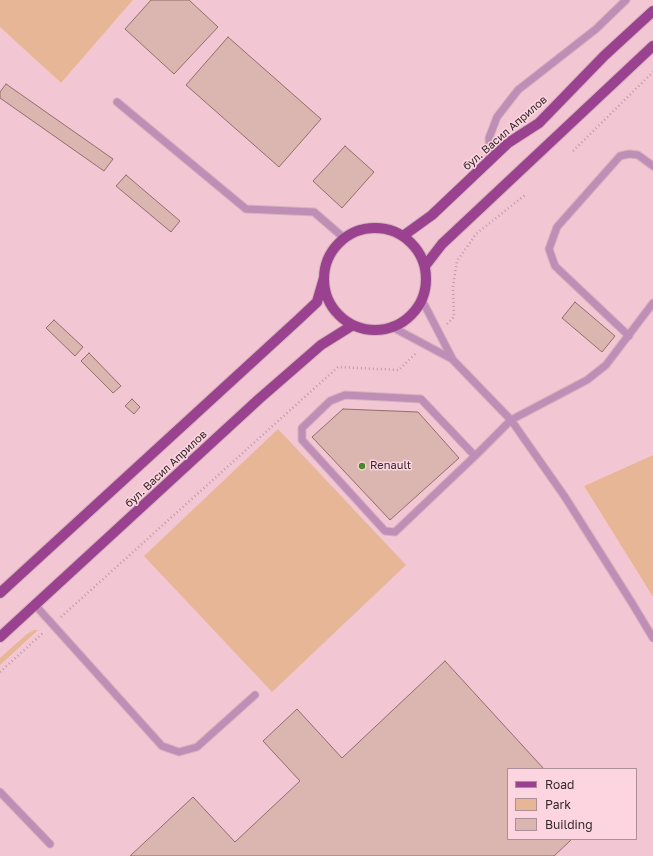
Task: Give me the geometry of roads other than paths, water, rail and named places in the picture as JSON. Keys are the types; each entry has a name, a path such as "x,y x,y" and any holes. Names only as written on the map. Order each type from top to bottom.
{"main road":[{"name":"бул. Васил Априлов","path":"403,236 432,215 508,143 539,123 604,56 653,11"},
{"path":"425,266 442,244 653,46"},
{"path":"375,228 388,229 403,236 415,247 425,266 426,286 422,300 415,312 404,321 392,327 378,330 366,329 353,325 340,316 330,304 325,290 324,278 327,261 334,248 344,238 357,231 375,228"},
{"name":"бул. Васил Априлов","path":"0,594 304,315 317,302 324,278"},
{"name":"бул. Васил Априлов","path":"0,638 259,399 321,345 353,325"}],"lane":[{"path":"490,160 489,138 497,117 518,90 596,29 626,0"},
{"path":"117,102 246,208 314,212 344,238"},
{"path":"629,336 555,266 549,249 557,227 620,156 638,154 653,166"},
{"path":"422,300 453,360"},
{"path":"475,456 420,399 345,395 330,401 302,428 302,440 385,531 395,532 475,456 512,420 588,380 606,365 653,303"},
{"path":"392,327 453,360 512,420 565,497 653,638"},
{"path":"36,606 162,746 179,752 197,747 255,695"},
{"path":"0,792 50,844"}],"place":[{"name":"Renault","path":"362,466"}]}
